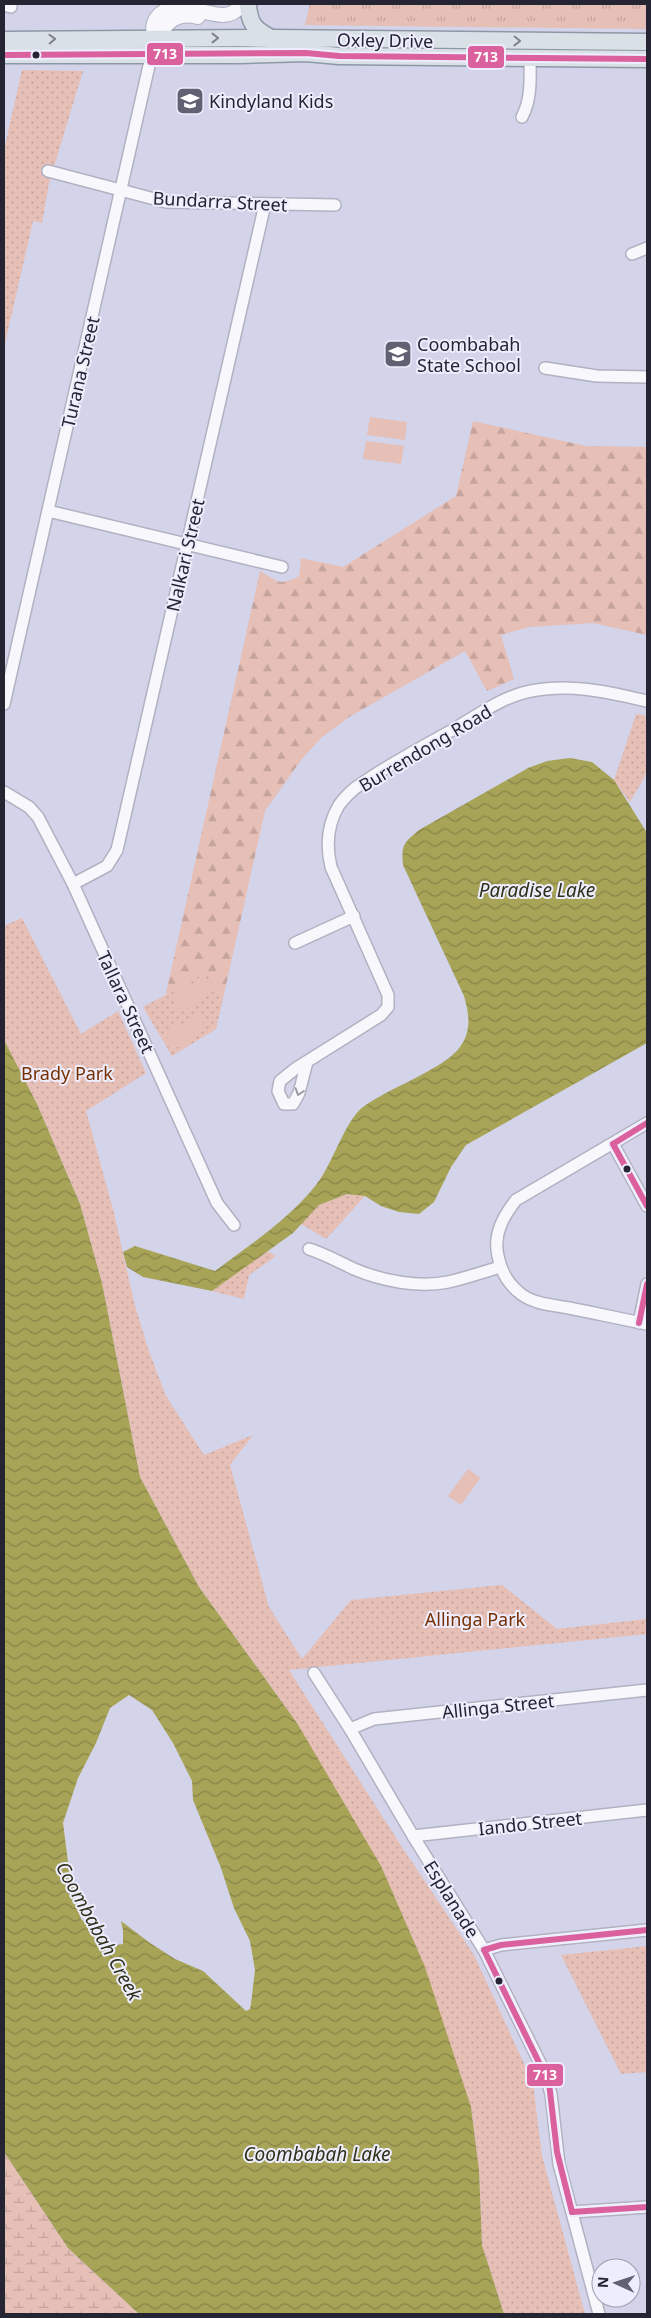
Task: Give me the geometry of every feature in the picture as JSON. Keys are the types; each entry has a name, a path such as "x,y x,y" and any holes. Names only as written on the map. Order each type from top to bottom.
{"main road":[{"path":"246,4 248,16 253,27 271,38"},
{"name":"Oxley Drive","path":"4,55 154,47 271,38 647,42"},
{"name":"Oxley Drive","path":"4,40 339,56 647,59"}],"street":[{"path":"154,47 169,21 176,16 190,15 230,23 244,14 246,4"},
{"name":"Turana Street","path":"4,704 154,47"},
{"path":"522,117 528,105 530,58"},
{"name":"Bundarra Street","path":"48,171 166,202 335,205"},
{"name":"Nalkari Street","path":"73,884 107,866 117,850 265,204"},
{"path":"632,254 647,248"},
{"path":"545,368 597,376 647,377"},
{"path":"48,511 282,567"},
{"name":"Burrendong Road","path":"307,1062 381,1015 388,1007 388,995 332,867 327,851 328,833 333,818 344,800 360,784 499,703 528,691 558,687 588,688 647,701"},
{"name":"Tallara Street","path":"4,792 29,807 38,817 73,884 217,1203 234,1225"},
{"path":"295,943 354,916"},
{"path":"647,1123 516,1200 504,1216 498,1231 496,1248 500,1267 509,1283 523,1295 541,1303 643,1324 647,1284"},
{"path":"612,1144 647,1206"},
{"path":"309,1249 327,1255 355,1270 389,1280 418,1284 447,1282 500,1267"},
{"name":"Esplanade","path":"314,1673 350,1728 413,1836 484,1950 549,2083 556,2152 599,2314"},
{"name":"Allinga Street","path":"350,1728 374,1719 647,1690"},
{"name":"Iando Street","path":"413,1836 647,1810"},
{"path":"484,1950 501,1945 647,1930"},
{"path":"572,2212 647,2207"}],"green space":[{"path":"310,4 647,4 647,29 305,25"},
{"path":"22,70 83,71 49,183 42,223 33,221 4,348 4,150"},
{"path":"370,417 407,422 405,440 367,435"},
{"path":"473,421 586,446 647,447 647,635 593,623 529,627 501,635 514,679 487,691 465,651 349,717 321,738 301,760 265,811 224,994 167,995 260,571 282,582 299,576 300,558 343,567 456,496"},
{"path":"366,441 404,446 401,464 363,459"},
{"path":"636,714 647,716 647,769 630,802 614,780"},
{"path":"22,918 81,1034 118,1011 146,1073 86,1111 114,1213 134,1302 148,1349 166,1396 204,1455 253,1435 230,1465 269,1607 302,1659 351,1600 502,1585 557,1629 647,1619 647,1634 289,1670 398,1841 474,1955 533,2083 542,2156 585,2314 504,2314 482,2245 479,2170 471,2107 297,1723 199,1587 140,1477 102,1283 80,1204 37,1104 4,1040 4,926"},
{"path":"206,973 219,994 224,994 216,1029 172,1056 143,1007"},
{"path":"203,977 213,992 180,1013 171,997"},
{"path":"198,1014 207,1029 174,1049 165,1034"},
{"path":"347,1194 365,1196 326,1239 301,1224 319,1205"},
{"path":"267,1251 276,1256 249,1275 244,1299 212,1291"},
{"path":"468,1469 480,1478 461,1505 448,1496"},
{"path":"647,1946 647,2072 621,2074 561,1955"},
{"path":"4,2152 68,2248 139,2314 4,2314"}],"water":[{"name":"Paradise Lake","path":"570,758 592,762 614,780 647,833 647,1043 466,1145 451,1167 434,1202 419,1214 399,1212 381,1206 365,1196 347,1194 319,1205 293,1233 212,1291 143,1277 127,1267 123,1252 135,1246 215,1271 268,1231 305,1198 322,1176 344,1133 356,1114 363,1107 441,1063 460,1047 468,1028 464,996 403,865 403,848 407,841 419,830 528,768 547,761"},
{"name":"Coombabah Lake","path":"4,1040 37,1104 80,1204 102,1283 140,1477 199,1587 297,1723 381,1866 425,1967 471,2107 479,2170 482,2245 504,2314 139,2314 68,2248 4,2152","holes":["129,1695 152,1710 173,1743 192,1781 193,1800 221,1868 234,1908 250,1941 255,1970 250,2009 246,2011 203,1971 175,1959 121,1921 123,1944 111,1946 81,1919 68,1862 63,1823 78,1778 96,1743 110,1708"]}],"transit line":[{"name":"713","path":"4,55 306,53 339,56 647,59"},
{"name":"713","path":"613,1144 647,1123"},
{"name":"713","path":"613,1144 647,1206"},
{"name":"713","path":"639,1323 647,1284"},
{"name":"713","path":"484,1950 501,1945 647,1930"},
{"name":"713","path":"484,1950 549,2083 557,2152 572,2212"},
{"name":"713","path":"572,2212 647,2207"}],"place":[{"name":"Kindyland Kids","path":"190,101"},
{"name":"Coombabah State School","path":"398,354"}],"park label":[{"name":"Brady Park","path":"67,1073"},
{"name":"Allinga Park","path":"475,1619"}],"water label":[{"name":"Coombabah Creek","path":"99,1931"}]}
